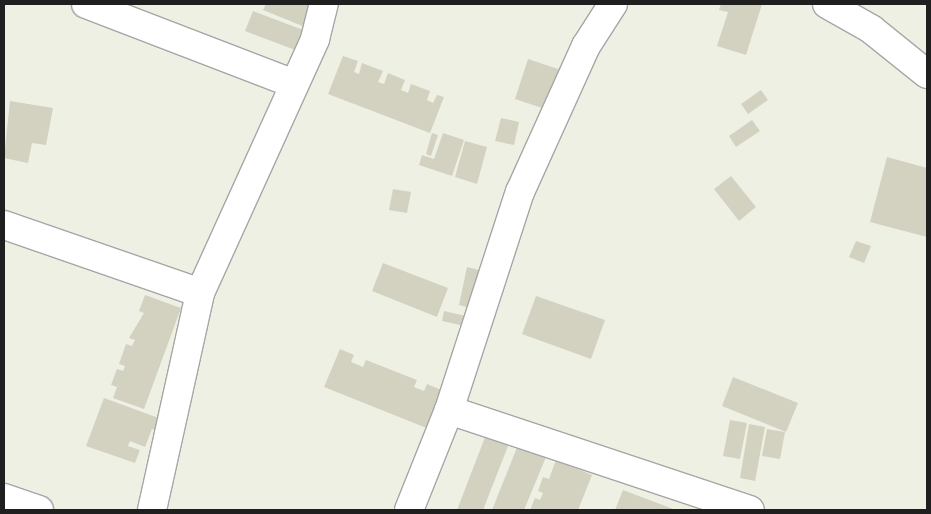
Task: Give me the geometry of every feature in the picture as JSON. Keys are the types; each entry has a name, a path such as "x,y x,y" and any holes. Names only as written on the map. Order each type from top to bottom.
{"street":[{"path":"86,4 292,84"},
{"path":"152,510 200,293 292,84 315,39 324,4"},
{"path":"410,510 449,410 520,192 586,46 613,4"},
{"path":"827,4 871,29 927,74"},
{"path":"4,225 200,293"},
{"path":"449,410 750,510"},
{"path":"4,498 39,510"}],"building":[{"path":"266,4 314,4 305,27 263,10"},
{"path":"721,4 762,4 746,55 717,46 728,12 719,10"},
{"path":"253,11 314,34 306,54 245,31"},
{"path":"343,56 358,61 354,72 359,74 362,63 383,71 378,82 384,84 388,73 405,80 401,90 408,93 411,84 430,91 427,100 433,103 437,95 444,97 430,133 328,94"},
{"path":"528,59 567,72 554,112 515,99"},
{"path":"761,90 768,100 748,114 741,104"},
{"path":"10,101 53,108 46,145 32,143 28,163 4,158"},
{"path":"501,118 519,122 514,145 495,141"},
{"path":"752,120 760,131 736,147 729,136"},
{"path":"432,133 438,135 431,156 426,154"},
{"path":"443,133 464,140 452,176 419,165 422,155 434,159"},
{"path":"465,141 487,147 477,184 455,177"},
{"path":"887,157 927,168 927,237 870,222"},
{"path":"731,176 756,207 739,221 714,189"},
{"path":"393,189 411,192 407,213 389,210"},
{"path":"856,241 871,246 864,263 849,257"},
{"path":"383,263 448,288 437,317 372,291"},
{"path":"467,267 487,272 479,310 459,305"},
{"path":"145,295 181,308 144,409 113,398 117,387 111,385 117,369 123,371 125,366 119,364 126,344 132,346 135,340 129,338 144,313 139,311"},
{"path":"536,296 605,320 591,359 522,334"},
{"path":"444,311 466,316 465,326 442,321"},
{"path":"340,349 354,355 351,362 363,367 366,360 417,380 414,387 424,391 427,384 444,391 429,429 324,387"},
{"path":"733,377 798,403 786,432 722,406"},
{"path":"104,398 164,420 159,432 152,429 145,447 130,441 128,446 140,450 135,463 86,446"},
{"path":"730,420 747,423 740,459 723,456"},
{"path":"749,424 765,427 755,481 740,478"},
{"path":"767,429 785,432 780,459 762,456"},
{"path":"487,432 510,441 483,510 457,510"},
{"path":"518,445 546,457 524,510 492,510"},
{"path":"556,460 592,475 578,510 530,510 535,498 540,500 543,493 538,491 543,477 549,479"},
{"path":"623,490 676,510 615,510"}]}
